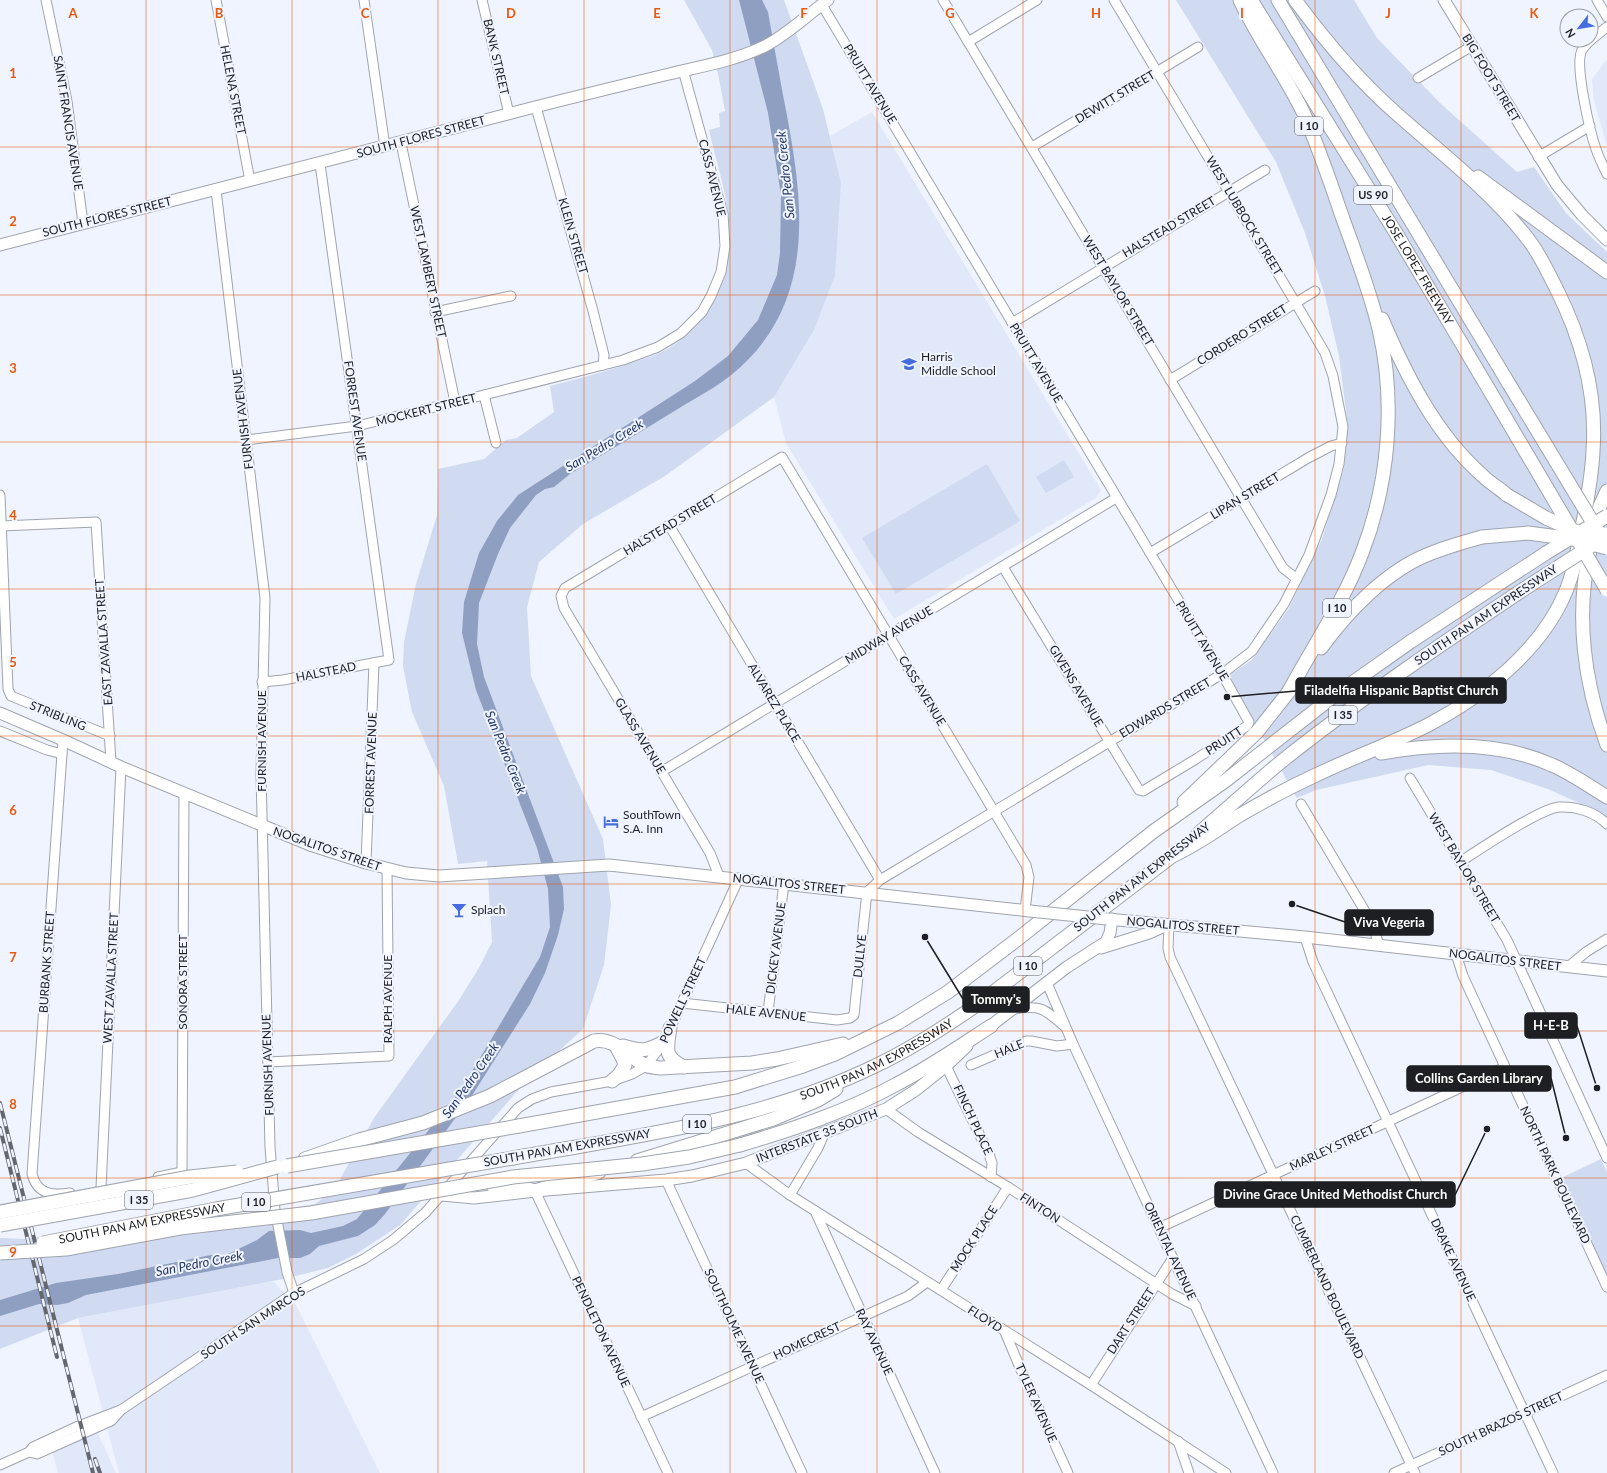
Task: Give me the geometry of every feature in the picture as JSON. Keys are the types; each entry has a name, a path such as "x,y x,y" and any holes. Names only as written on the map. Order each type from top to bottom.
{"highway":[{"name":"I 10","path":"1154,831 1257,732 1289,691 1351,579 1370,532 1382,480 1388,422 1385,365 1379,329 1358,262 1317,145 1304,115 1240,0"},
{"name":"JOSE LOPEZ FREEWAY","path":"1251,0 1396,233 1607,590"},
{"name":"JOSE LOPEZ FREEWAY","path":"1278,0 1508,384 1604,534"},
{"name":"I 10","path":"1174,855 1194,846 1234,819 1281,792 1328,769 1412,732 1453,710 1502,675 1524,655 1552,617 1565,594 1573,571 1589,496 1594,433 1591,395 1585,364 1571,316 1544,263 1524,234 1486,193 1413,128 1360,78 1318,30 1295,0"},
{"path":"1413,128 1607,272"},
{"path":"1358,262 1395,348 1420,397 1460,454 1483,476 1507,494 1546,518 1575,531 1604,534"},
{"path":"1607,491 1600,506 1584,577 1587,670 1592,699 1607,745"},
{"name":"SOUTH PAN AM EXPRESSWAY","path":"0,1212 190,1177 282,1167 735,1087 803,1066 870,1038 926,1006 965,980 1154,831 1391,656 1546,552 1607,516"},
{"path":"1289,691 1329,637 1368,594 1408,565 1427,554 1482,537 1528,533 1573,539 1607,547"},
{"name":"US 90","path":"1604,534 1607,547"},
{"name":"SOUTH PAN AM EXPRESSWAY","path":"0,1252 216,1209 513,1158 706,1122 800,1096 875,1066 949,1024 978,1004 1174,855 1286,758 1333,722 1425,656 1604,534"},
{"path":"1359,756 1411,748 1447,746 1482,748 1524,754 1552,765 1585,783 1607,798"},
{"path":"0,1252 66,1249 180,1228 311,1213 513,1177 642,1164 689,1157 740,1145 804,1125 865,1100 926,1068 991,1026"},
{"path":"670,1028 668,1053 672,1062 684,1067"},
{"path":"611,1042 646,1066 660,1068 771,1060 870,1038"},
{"path":"282,1167 359,1140 408,1127 443,1115 490,1096 543,1070 594,1041 601,1040 611,1042 642,1051 652,1049 664,1042"},
{"path":"611,1042 619,1050 624,1065 619,1075 612,1081"},
{"path":"535,1191 773,1119 818,1100 875,1066"},
{"name":"SOUTH PAN AM EXPRESSWAY","path":"0,1225 193,1190 282,1167"},
{"path":"0,1207 82,1196"}],"main road":[{"name":"BIG FOOT STREET","path":"1444,0 1538,157"},
{"name":"SOUTH FLORES STREET","path":"0,245 82,223 320,164 536,107 744,56 779,38 825,2"},
{"path":"1538,157 1557,185 1582,215 1607,240"},
{"name":"NOGALITOS STREET","path":"0,713 64,740 121,767 310,845 387,869 426,876 609,865 1109,919 1305,937 1607,971"},
{"name":"INTERSTATE 35 SOUTH","path":"442,1195 474,1198 535,1191 666,1180 692,1176 746,1163 886,1109 916,1090 946,1066 974,1039 1067,967 1096,950 1106,942 1110,933 1109,919"},
{"name":"INTERSTATE 35 SOUTH","path":"1096,950 1149,933 1169,924"}],"street":[{"name":"SAINT FRANCIS AVENUE","path":"46,0 67,101 82,223"},
{"name":"HELENA STREET","path":"216,0 250,181"},
{"path":"364,0 385,147"},
{"name":"BANK STREET","path":"482,0 509,114"},
{"name":"WEST BAYLOR STREET","path":"943,0 1283,568 1297,579"},
{"path":"968,42 1038,0"},
{"name":"WEST LUBBOCK STREET","path":"1114,0 1296,302 1325,353 1333,376 1340,406 1343,427 1342,443"},
{"path":"1597,0 1607,17"},
{"name":"PRUITT AVENUE","path":"825,2 1012,323 1222,674 1249,722"},
{"path":"1607,27 1588,43 1582,51 1580,60 1581,78 1595,148 1607,174"},
{"path":"1418,78 1472,46"},
{"name":"DEWITT STREET","path":"1032,147 1198,47"},
{"name":"CASS AVENUE","path":"603,365 644,352 670,341 702,312 711,296 721,272 725,246 723,214 683,70"},
{"name":"KLEIN STREET","path":"536,107 593,311 604,355 603,365"},
{"path":"1538,157 1590,126"},
{"name":"WEST LAMBERT STREET","path":"401,143 435,312 455,402"},
{"name":"FORREST AVENUE","path":"320,164 389,660"},
{"name":"HALSTEAD STREET","path":"1012,323 1265,170"},
{"name":"FURNISH AVENUE","path":"216,190 265,598 262,682 262,826 270,1147 275,1210 290,1282 294,1293"},
{"name":"CORDERO STREET","path":"1170,380 1315,291"},
{"path":"435,312 511,296"},
{"name":"MOCKERT STREET","path":"246,440 357,426 484,396 603,365"},
{"path":"484,396 496,443"},
{"name":"LIPAN STREET","path":"1150,553 1308,458 1331,446 1342,443"},
{"name":"EDWARDS STREET","path":"867,892 880,880 1222,674 1252,651 1269,628 1297,579 1311,549 1331,495 1339,464 1342,443"},
{"name":"HALSTEAD STREET","path":"561,596 565,588 782,457"},
{"name":"CASS AVENUE","path":"782,457 1026,865 1029,877 1028,910"},
{"path":"0,494 1,526"},
{"name":"MIDWAY AVENUE","path":"661,772 1116,498"},
{"name":"EAST ZAVALLA STREET","path":"1,526 96,522 111,762"},
{"name":"ALVAREZ PLACE","path":"669,525 880,880"},
{"name":"STRIBLING","path":"1,526 9,691 11,696 110,736"},
{"name":"GIVENS AVENUE","path":"1003,567 1139,790 1143,791 1196,759"},
{"name":"GLASS AVENUE","path":"561,596 564,608 710,853 719,876"},
{"name":"HALSTEAD","path":"262,682 283,680 389,660"},
{"name":"FORREST AVENUE","path":"366,863 374,662"},
{"name":"PRUITT","path":"1196,759 1240,731 1249,722"},
{"path":"0,731 47,750 62,754"},
{"name":"BURBANK STREET","path":"64,740 32,1174 35,1184 53,1194 59,1195 101,1188"},
{"name":"WEST ZAVALLA STREET","path":"101,1188 121,767"},
{"name":"WEST BAYLOR STREET","path":"1410,778 1507,940 1607,1158"},
{"name":"SONORA STREET","path":"101,1188 182,1172 184,793"},
{"path":"1301,804 1372,923 1379,946"},
{"path":"1460,862 1540,814 1558,807 1585,810 1601,818 1607,824"},
{"name":"RALPH AVENUE","path":"268,1062 389,1056 387,869"},
{"name":"POWELL STREET","path":"442,1195 518,1108 532,1099 551,1092 612,1081 632,1074 646,1066 664,1042 739,878"},
{"name":"DICKEY AVENUE","path":"768,1012 784,884"},
{"name":"DULLYE","path":"850,1018 854,1015 867,892"},
{"name":"CUMBERLAND BOULEVARD","path":"1169,924 1168,948 1170,957 1413,1469"},
{"name":"DRAKE AVENUE","path":"1305,937 1313,962 1553,1473"},
{"path":"1568,967 1586,952 1607,939"},
{"name":"NORTH PARK BOULEVARD","path":"1456,954 1463,976 1607,1287"},
{"name":"ORIENTAL AVENUE","path":"1047,983 1073,1044 1273,1473"},
{"name":"HALE AVENUE","path":"682,1003 837,1020 850,1018"},
{"name":"ORIENTAL AVENUE","path":"1014,1009 1033,1006 1040,1008 1050,1014 1066,1028"},
{"name":"HALE","path":"971,1065 1026,1041 1057,1046 1073,1044"},
{"name":"FINCH PLACE","path":"946,1066 989,1154 992,1163 991,1177"},
{"name":"MARLEY STREET","path":"1159,1228 1274,1176 1505,1067"},
{"name":"FINTON","path":"886,1109 918,1132 1008,1187 1156,1283 1196,1306"},
{"path":"790,1195 818,1148 824,1134"},
{"name":"FLOYD","path":"746,1163 790,1195 1091,1385 1226,1473"},
{"name":"SOUTHOLME AVENUE","path":"666,1180 802,1473"},
{"name":"MOCK PLACE","path":"941,1290 1008,1187"},
{"name":"PENDLETON AVENUE","path":"535,1191 668,1473"},
{"name":"SOUTH SAN MARCOS","path":"0,1465 29,1452 37,1454 111,1421 121,1410 294,1293 364,1259 380,1249 406,1230 442,1195"},
{"name":"RAY AVENUE","path":"815,1211 935,1473"},
{"name":"DART STREET","path":"1091,1385 1173,1258"},
{"name":"HOMECREST","path":"641,1417 752,1365 908,1296 927,1282"},
{"name":"TYLER AVENUE","path":"1005,1332 1068,1473"},
{"name":"SOUTH BRAZOS STREET","path":"1394,1473 1413,1469 1525,1413 1607,1375"},
{"path":"1178,1441 1189,1473"},
{"path":"1264,1473 1268,1464"}],"shaded area":[{"path":"684,0 784,0 823,109 841,182 835,275 814,330 774,397 665,476 583,524 539,562 527,607 531,676 603,839 611,905 604,965 583,1029 527,1080 400,1225 356,1254 328,1268 283,1279 78,1318 0,1349 0,1238 25,1239 166,1216 252,1215 315,1204 334,1190 374,1118 459,1000 480,966 492,942 487,861 458,864 444,786 412,712 403,666 404,642 416,584 437,515 438,469 484,459 506,440 517,438 554,412 550,386 618,367 650,357 666,350 682,339 695,326 707,311 716,295 723,278 728,259 730,240 728,210 709,130 720,127 719,113 725,111 712,50"},
{"path":"1176,0 1354,0 1377,38 1440,103 1517,172 1534,167 1566,213 1607,252 1607,818 1586,806 1548,789 1491,770 1428,765 1316,790 1297,798 1228,676 1252,660 1289,608 1322,539 1344,468 1347,419 1339,356 1325,296 1305,233 1276,162"},
{"path":"1607,59 1607,146 1594,101 1592,79"},
{"name":"Harris Middle School","path":"872,112 1101,490 1096,498 894,619 786,443 774,397 814,330 841,181 830,136"},
{"path":"1064,460 1074,477 1046,493 1036,477"},
{"path":"987,464 1020,521 896,594 862,538"},
{"path":"1601,1159 1607,1172 1607,1277 1561,1178"},
{"path":"273,1281 296,1305 380,1473 119,1473 78,1318"},
{"path":"97,1431 116,1473 58,1473 52,1450"}],"water":[{"name":"San Pedro Creek","path":"739,0 762,0 768,12 796,171 799,209 798,246 792,282 779,316 759,347 730,376 570,474 554,487 545,489 536,495 510,528 479,603 477,644 484,677 563,887 564,909 558,935 545,973 530,1004 473,1094 385,1214 375,1225 358,1236 319,1246 310,1254 300,1258 278,1258 86,1295 68,1303 57,1305 39,1304 0,1316 0,1300 56,1283 118,1274 211,1255 226,1255 257,1240 269,1231 300,1230 311,1233 343,1226 357,1219 461,1090 540,957 550,927 548,889 537,848 476,690 462,633 464,602 479,553 497,521 518,495 695,381 728,356 758,320 777,275 780,253 781,195 768,113"}],"railway":[{"path":"0,1103 93,1473"},
{"path":"0,1128 57,1357"},
{"path":"95,1459 100,1473"}],"place":[{"name":"Harris Middle School","path":"909,364"},
{"name":"Filadelfia Hispanic Baptist Church","path":"1227,697"},
{"name":"SouthTown S.A. Inn","path":"611,822"},
{"name":"Viva Vegeria","path":"1292,904"},
{"name":"Splach","path":"459,910"},
{"name":"Tommy's","path":"925,937"},
{"name":"H-E-B","path":"1597,1088"},
{"name":"Divine Grace United Methodist Church","path":"1487,1129"},
{"name":"Collins Garden Library","path":"1566,1138"}]}
